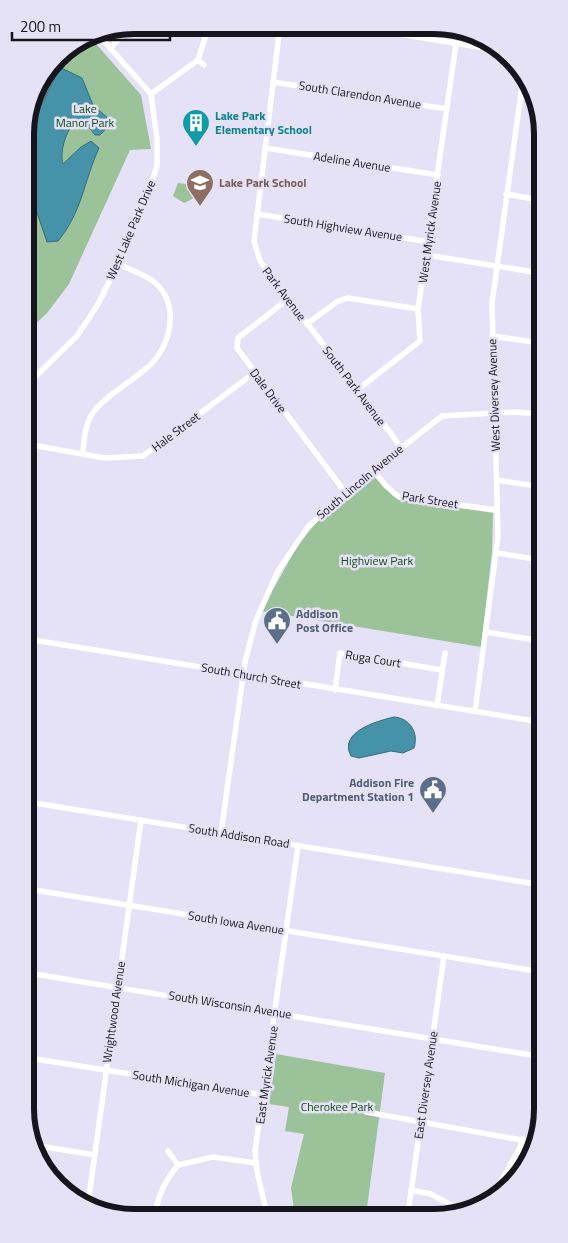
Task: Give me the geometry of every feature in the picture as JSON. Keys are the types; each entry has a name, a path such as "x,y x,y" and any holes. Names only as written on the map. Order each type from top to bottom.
{"street":[{"path":"102,39 151,94 198,60 206,34"},
{"name":"Park Avenue","path":"279,34 254,241 260,262 307,324"},
{"path":"397,34 484,48"},
{"path":"110,48 123,35"},
{"name":"West Myrick Avenue","path":"357,390 420,341 418,309 456,44"},
{"path":"198,60 204,65"},
{"name":"South Clarendon Avenue","path":"273,82 447,109"},
{"name":"West Diversey Avenue","path":"475,711 497,553 492,303 522,86"},
{"name":"West Lake Park Drive","path":"34,378 84,328 118,264 157,166 158,138 151,94"},
{"name":"Adeline Avenue","path":"265,148 438,175"},
{"path":"506,194 534,199"},
{"name":"South Highview Avenue","path":"257,214 429,242"},
{"path":"427,254 534,271"},
{"path":"83,454 87,426 95,410 156,360 170,330 169,306 161,290 150,279 118,264"},
{"path":"307,324 338,301 353,298 418,309"},
{"name":"Dale Drive","path":"288,299 237,340 237,348 345,492"},
{"name":"South Park Avenue","path":"307,324 401,447"},
{"path":"492,336 534,343"},
{"name":"Hale Street","path":"34,445 119,458 143,456 254,373"},
{"name":"South Lincoln Avenue","path":"221,834 243,674 258,615 278,571 308,528 345,492 442,416 534,413"},
{"name":"Park Street","path":"373,470 386,486 399,497 497,510"},
{"path":"497,480 534,486"},
{"path":"497,553 534,559"},
{"path":"486,632 534,640"},
{"name":"South Church Street","path":"34,640 534,721"},
{"name":"Ruga Court","path":"335,690 340,653 442,670"},
{"path":"437,706 445,653"},
{"name":"South Addison Road","path":"34,803 534,884"},
{"name":"Wrightwood Avenue","path":"89,1198 141,820"},
{"name":"East Myrick Avenue","path":"266,1209 256,1163 298,846"},
{"name":"South Iowa Avenue","path":"34,890 534,971"},
{"name":"East Diversey Avenue","path":"409,1209 444,956"},
{"name":"South Wisconsin Avenue","path":"34,973 534,1056"},
{"name":"South Michigan Avenue","path":"34,1059 264,1095"},
{"path":"366,1112 529,1141"},
{"path":"499,1185 520,1148 522,1140"},
{"path":"41,1146 95,1155"},
{"path":"168,1151 178,1165"},
{"path":"156,1209 158,1198 167,1178 178,1165 213,1156 256,1163"},
{"path":"411,1190 431,1194 454,1207"}],"green space":[{"name":"Lake Manor Park","path":"94,42 141,95 151,149 130,150 69,284 47,313 34,325 34,127 37,108 41,96 54,73 73,54"},
{"path":"178,183 186,184 196,189 195,196 184,203 173,196"},
{"name":"Highview Park","path":"372,474 393,496 406,500 493,513 492,552 481,647 261,611 298,545 325,512"},
{"name":"Cherokee Park","path":"276,1054 385,1073 367,1209 294,1209 291,1188 304,1134 285,1131 289,1107 269,1104"}],"water":[{"path":"59,67 82,78 93,105 110,120 100,135 95,135 84,121 77,120 70,128 63,147 63,164 81,147 91,141 99,148 78,208 66,230 58,241 47,242 34,204 34,159 36,149 34,127 36,117 56,75 55,72"},
{"path":"394,717 405,720 412,727 415,737 414,748 403,753 391,751 359,758 351,756 348,748 354,734 378,721"}],"place":[{"name":"Lake Park Elementary School","path":"196,147"},
{"name":"Lake Park School","path":"200,207"},
{"name":"Addison Post Office","path":"277,645"},
{"name":"Addison Fire Department Station 1","path":"433,814"}]}
